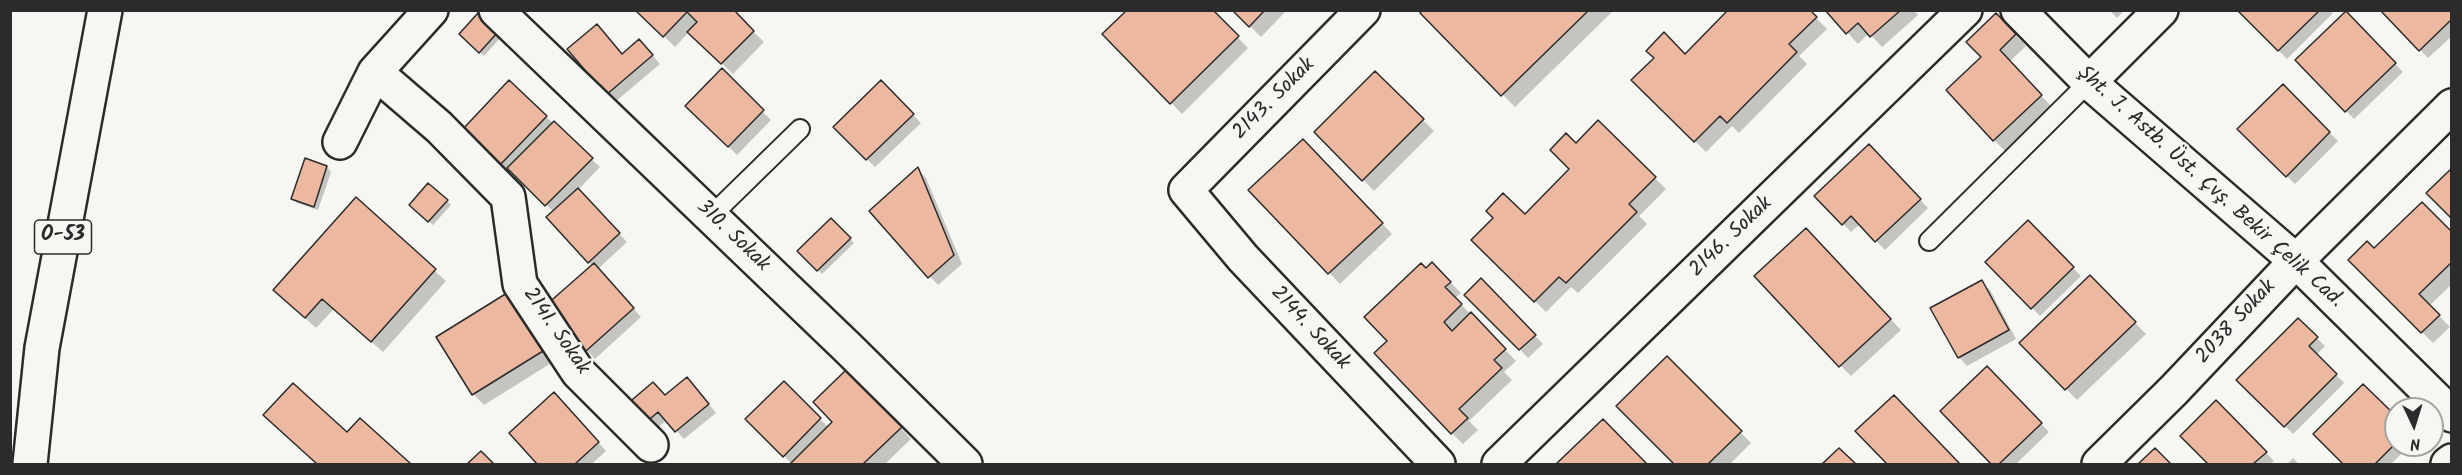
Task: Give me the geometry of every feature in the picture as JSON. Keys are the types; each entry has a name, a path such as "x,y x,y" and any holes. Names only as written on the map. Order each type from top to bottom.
{"main road":[{"name":"O-53","path":"30,465 42,348 105,10"},
{"path":"340,142 375,72 431,10"},
{"name":"310. Sokak","path":"496,10 711,216 965,465"},
{"name":"2143. Sokak","path":"1186,190 1363,10"},
{"name":"2146. Sokak","path":"1499,465 1965,10"},
{"name":"Şht. J. Astb. Üst. Çvş. Bekir Çelik Cad.","path":"2018,10 2088,82 2296,261 2451,415"},
{"path":"2088,82 2161,10"},
{"name":"2141. Sokak","path":"375,72 439,127 508,197 520,284 578,372 651,445"},
{"name":"2038 Sokak","path":"2098,465 2174,390 2296,261 2451,106"},
{"name":"2144. Sokak","path":"1186,190 1243,258 1438,465"}],"lane":[{"path":"1929,241 2088,82"},
{"path":"711,216 800,129"}],"building":[{"path":"635,10 734,10 754,31 721,64 687,32 697,22 687,12 663,37"},
{"path":"1127,10 1213,10 1239,36 1170,104 1102,34"},
{"path":"1232,10 1265,10 1249,27"},
{"path":"1422,10 1589,10 1501,96 1420,13"},
{"path":"1728,10 1810,10 1817,17 1789,44 1797,52 1727,123 1720,116 1694,142 1631,80 1654,58 1646,51 1664,32 1685,54"},
{"path":"1825,10 1901,10 1870,37 1858,23 1846,34"},
{"path":"2237,10 2320,10 2278,51"},
{"path":"2380,10 2452,10 2452,19 2419,51"},
{"path":"2346,11 2396,63 2345,112 2295,60"},
{"path":"478,13 498,32 479,53 459,34"},
{"path":"1996,13 2016,34 2000,50 2042,95 1993,141 1946,90 1981,57 1966,42"},
{"path":"597,24 622,54 639,39 653,55 606,95 567,49"},
{"path":"722,68 764,110 728,147 685,106"},
{"path":"1375,71 1424,119 1362,181 1314,132"},
{"path":"509,80 547,116 500,165 462,130"},
{"path":"881,80 914,114 866,160 833,127"},
{"path":"2283,84 2330,132 2286,177 2237,129"},
{"path":"1598,120 1656,177 1629,204 1637,212 1566,283 1559,277 1534,302 1471,240 1493,218 1486,211 1503,193 1525,214 1569,169 1550,150 1566,133 1576,143"},
{"path":"554,121 593,158 545,206 507,168"},
{"path":"1303,139 1383,223 1328,274 1248,190"},
{"path":"1869,144 1921,199 1875,242 1851,216 1842,225 1814,196"},
{"path":"305,158 327,166 314,207 291,199"},
{"path":"918,167 954,255 928,278 869,211"},
{"path":"2452,168 2452,219 2426,193"},
{"path":"428,183 448,200 428,222 409,205"},
{"path":"578,188 620,233 588,263 546,217"},
{"path":"356,197 436,269 371,342 322,299 305,318 273,290"},
{"path":"2422,202 2452,232 2452,262 2419,294 2440,315 2421,333 2348,260 2367,241 2374,248"},
{"path":"831,218 851,238 817,271 797,251"},
{"path":"2028,220 2074,267 2031,309 1985,262"},
{"path":"1806,228 1891,319 1839,367 1754,276"},
{"path":"1432,262 1451,282 1445,287 1462,304 1444,322 1452,331 1471,312 1506,349 1494,360 1502,368 1459,409 1468,418 1451,434 1374,353 1387,341 1364,317 1421,263 1426,268"},
{"path":"594,263 634,308 586,351 545,306"},
{"path":"2090,275 2136,322 2065,390 2019,343"},
{"path":"1481,278 1536,335 1519,350 1464,295"},
{"path":"1982,280 2009,330 1958,358 1930,308"},
{"path":"507,293 543,351 472,395 436,337"},
{"path":"2298,318 2318,337 2309,346 2337,374 2284,427 2236,380"},
{"path":"1667,356 1742,431 1708,464 1674,464 1616,406"},
{"path":"1987,366 2042,423 1999,464 1991,464 1940,411"},
{"path":"846,370 902,427 863,464 790,464 832,422 813,402"},
{"path":"687,377 709,404 675,432 658,412 643,425 626,405 653,382 665,395"},
{"path":"784,381 821,418 783,457 745,419"},
{"path":"293,383 347,432 360,418 411,464 317,464 263,415"},
{"path":"2363,384 2384,404 2384,455 2375,464 2343,464 2313,434"},
{"path":"554,392 599,442 575,464 537,464 509,433"},
{"path":"1894,395 1960,464 1887,464 1855,431"},
{"path":"2216,400 2267,452 2253,464 2208,464 2180,436"},
{"path":"1603,419 1647,464 1556,464"},
{"path":"1839,448 1856,464 1822,464"},
{"path":"2155,448 2171,464 2138,464"},
{"path":"481,451 494,464 467,464"}]}
